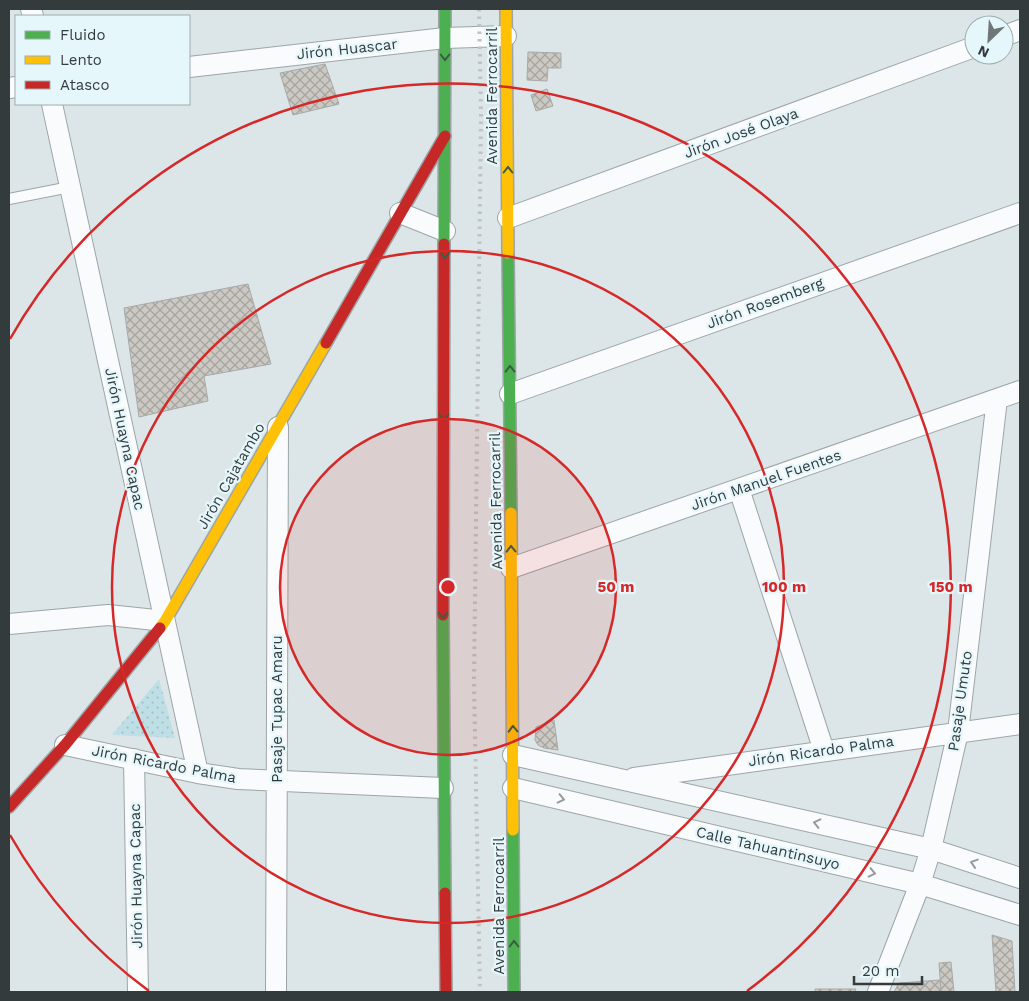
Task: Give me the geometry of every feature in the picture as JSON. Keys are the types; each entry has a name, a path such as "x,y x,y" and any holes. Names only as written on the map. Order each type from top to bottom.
{"main road":[{"path":"445,9 443,788 446,992"},
{"name":"Avenida Ferrocarril","path":"506,9 514,992"},
{"name":"Jirón Cajatambo","path":"9,807 64,745 165,621 445,136"}],"street":[{"name":"Jirón Huascar","path":"190,67 445,38 506,36"},
{"name":"Jirón José Olaya","path":"508,218 964,51"},
{"name":"Jirón Huayna Capac","path":"52,105 198,774"},
{"path":"400,213 445,231"},
{"name":"Jirón Rosemberg","path":"510,394 1020,213"},
{"name":"Jirón Manuel Fuentes","path":"511,568 1020,391"},
{"name":"Pasaje Umuto","path":"878,992 920,884 931,849 958,732 997,399"},
{"name":"Pasaje Tupac Amaru","path":"276,992 278,425"},
{"path":"740,489 824,751"},
{"path":"9,624 108,615 165,621"},
{"name":"Jirón Ricardo Palma","path":"622,780 1020,724"},
{"name":"Jirón Ricardo Palma","path":"64,745 198,774 238,779 443,788"},
{"path":"513,755 931,849 1020,878"},
{"name":"Jirón Huayna Capac","path":"134,759 138,992"},
{"name":"Calle Tahuantinsuyo","path":"513,788 920,884 1020,915"}],"lane":[{"path":"9,199 70,187"}],"shaded area":[{"path":"159,679 175,738 112,735"}],"building":[{"path":"528,52 561,53 561,68 548,68 547,81 527,80"},
{"path":"325,64 339,104 293,115 280,73"},
{"path":"547,89 553,106 536,111 531,95"},
{"path":"248,284 271,364 204,376 208,401 139,417 124,308"},
{"path":"554,720 558,750 544,748 538,745 535,740 536,727"},
{"path":"992,935 1012,941 1015,992 996,992"},
{"path":"951,962 954,992 941,992 939,963"},
{"path":"940,980 941,992 894,992 899,983"},
{"path":"815,989 856,989 855,992 815,992"}],"railway":[{"path":"479,9 481,116 474,681 480,992"}],"traffic: fast":[{"path":"444,244 445,9"},
{"path":"508,253 511,513"},
{"path":"443,615 445,893"},
{"path":"513,830 514,992"}],"traffic: slow":[{"path":"506,9 508,253"},
{"path":"160,628 326,343"},
{"path":"511,513 513,830"}],"traffic: jam":[{"path":"326,343 445,136"},
{"path":"443,615 444,244"},
{"path":"9,807 65,745 160,628"},
{"path":"445,893 446,992"}]}
